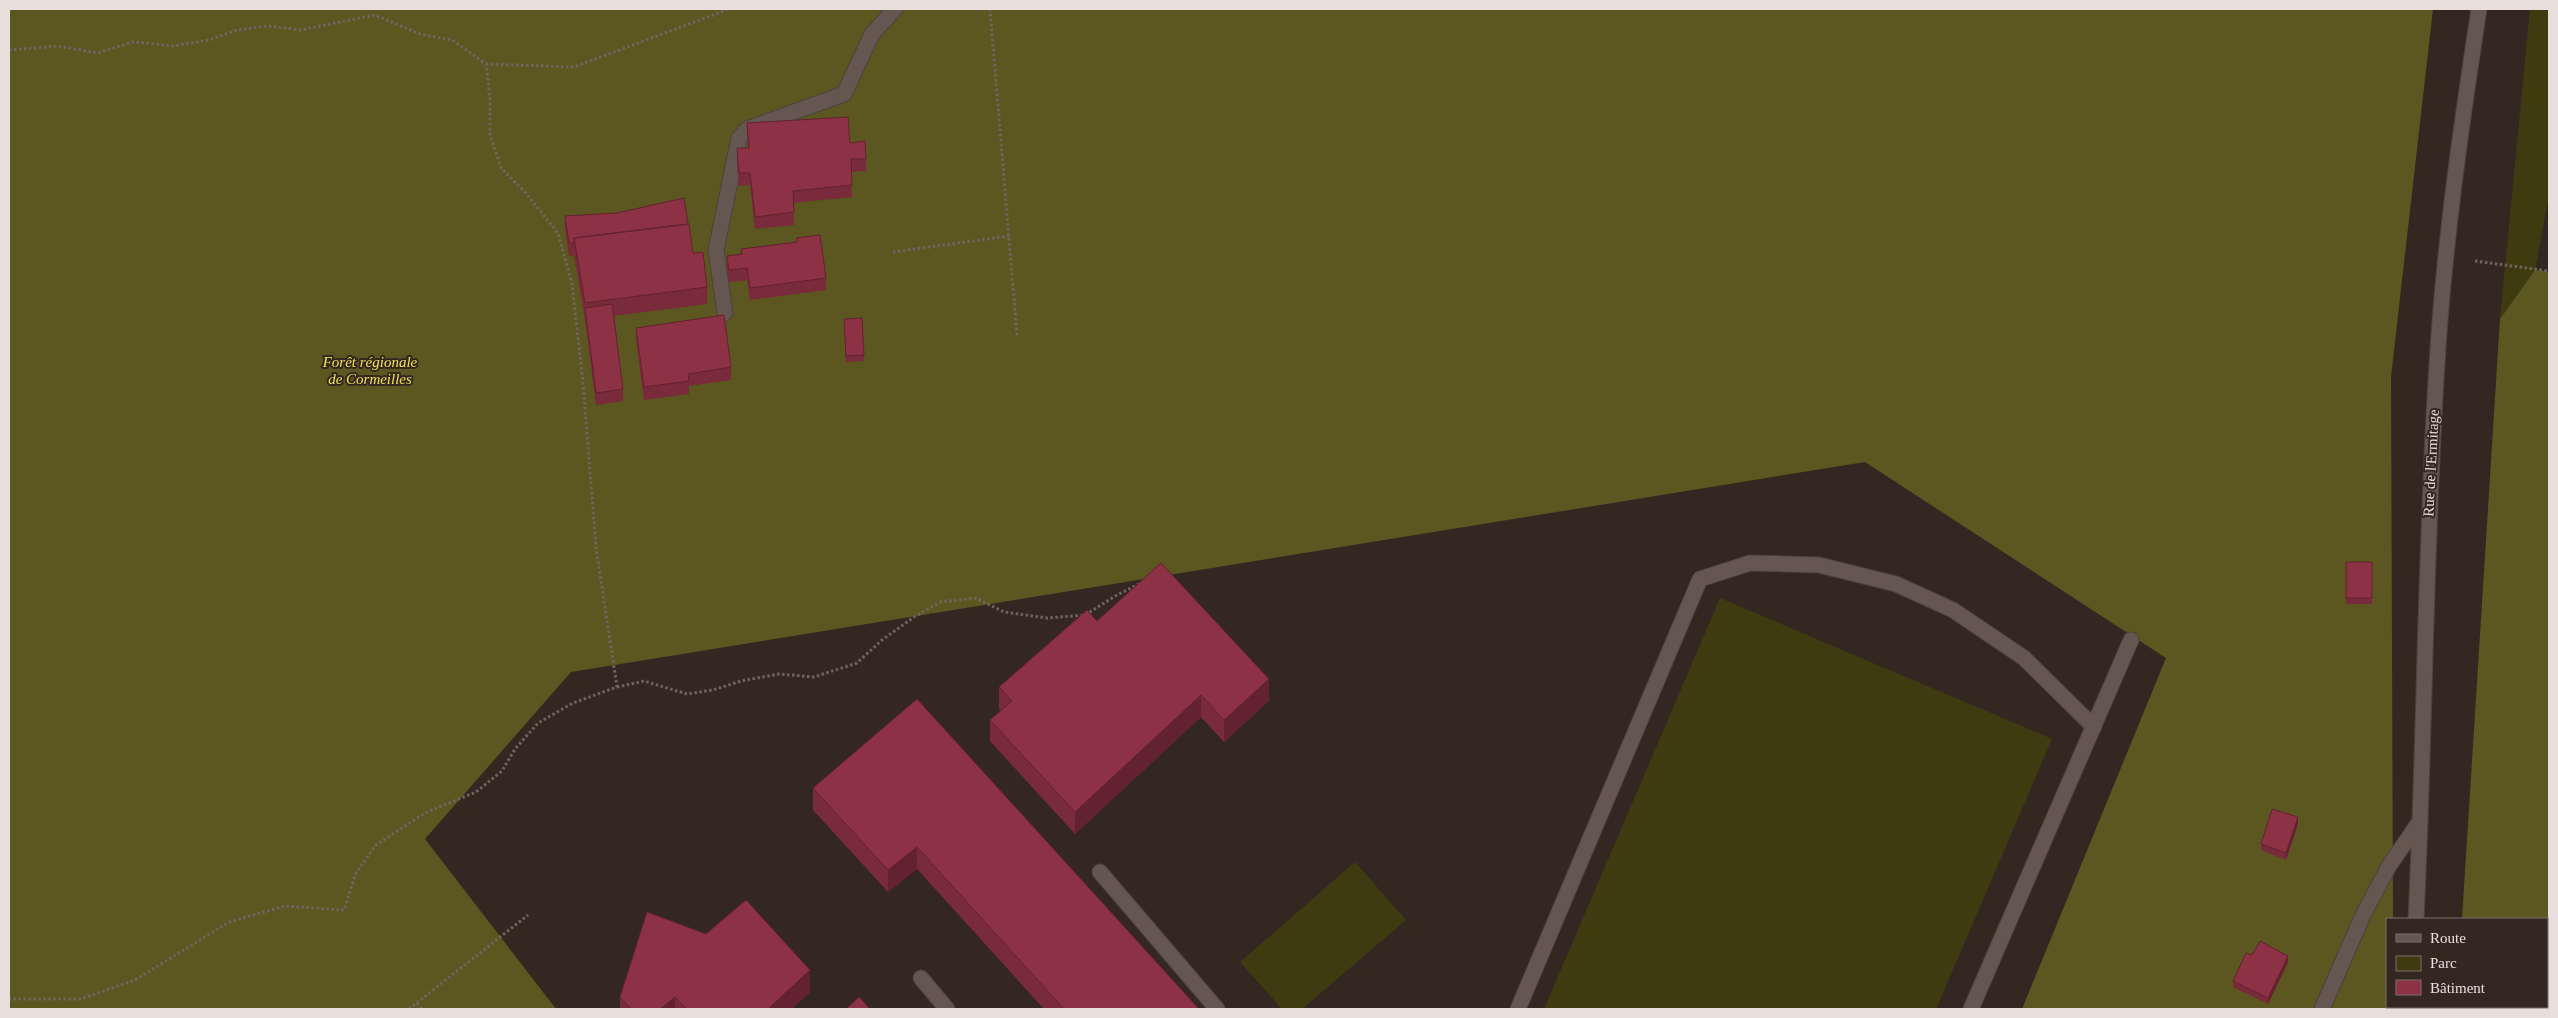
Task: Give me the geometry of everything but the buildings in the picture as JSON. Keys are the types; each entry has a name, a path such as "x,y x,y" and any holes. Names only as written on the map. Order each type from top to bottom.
{"street":[{"path":"725,312 716,250 739,138 747,129 844,94 872,34 895,9"},
{"name":"Rue de l'Ermitage","path":"2416,918 2431,464 2445,257 2479,9"},
{"path":"1518,1009 1700,579 1750,563 1810,564 1896,584 1953,610 2024,658 2094,727"},
{"path":"1971,1009 2132,640"},
{"path":"2322,1009 2363,915 2389,866 2420,821"},
{"path":"1100,872 1217,1009"},
{"path":"921,978 947,1009"}],"path":[{"path":"9,50 58,46 98,53 132,42 173,46 209,40 237,30 267,26 301,30 375,14 420,34 452,40 486,64 574,66 729,9"},
{"path":"990,9 1017,335"},
{"path":"486,64 490,98 490,134 501,168 524,191 558,233 572,284 583,383 596,547 618,687"},
{"path":"894,252 1009,236"},
{"path":"2445,257 2549,271"},
{"path":"9,999 81,998 135,980 229,922 285,906 344,910 356,873 376,845 425,813 476,792 502,771 515,749 538,723 573,703 618,687 644,681 687,694 713,690 741,681 779,674 814,677 857,663 882,640 914,617 940,602 976,598 1004,612 1047,618 1085,615 1117,594 1150,579"},
{"path":"409,1009 528,915"},
{"path":"417,1003 422,1009"}],"green space":[{"name":"Forêt régionale de Cormeilles","path":"9,9 2433,9 2391,377 2393,918 2386,918 2386,1008 2394,1009 2022,1009 2166,658 1865,462 571,672 425,839 556,1009 9,1009"},
{"path":"2530,9 2549,9 2549,195 2535,270 2500,319"},
{"path":"2535,270 2549,272 2549,1009 2451,1009 2548,1008 2548,918 2462,918 2500,319"},
{"path":"1720,598 2052,739 1936,1009 1544,1009"},
{"path":"1355,862 1406,920 1302,1009 1282,1009 1240,962"}]}
